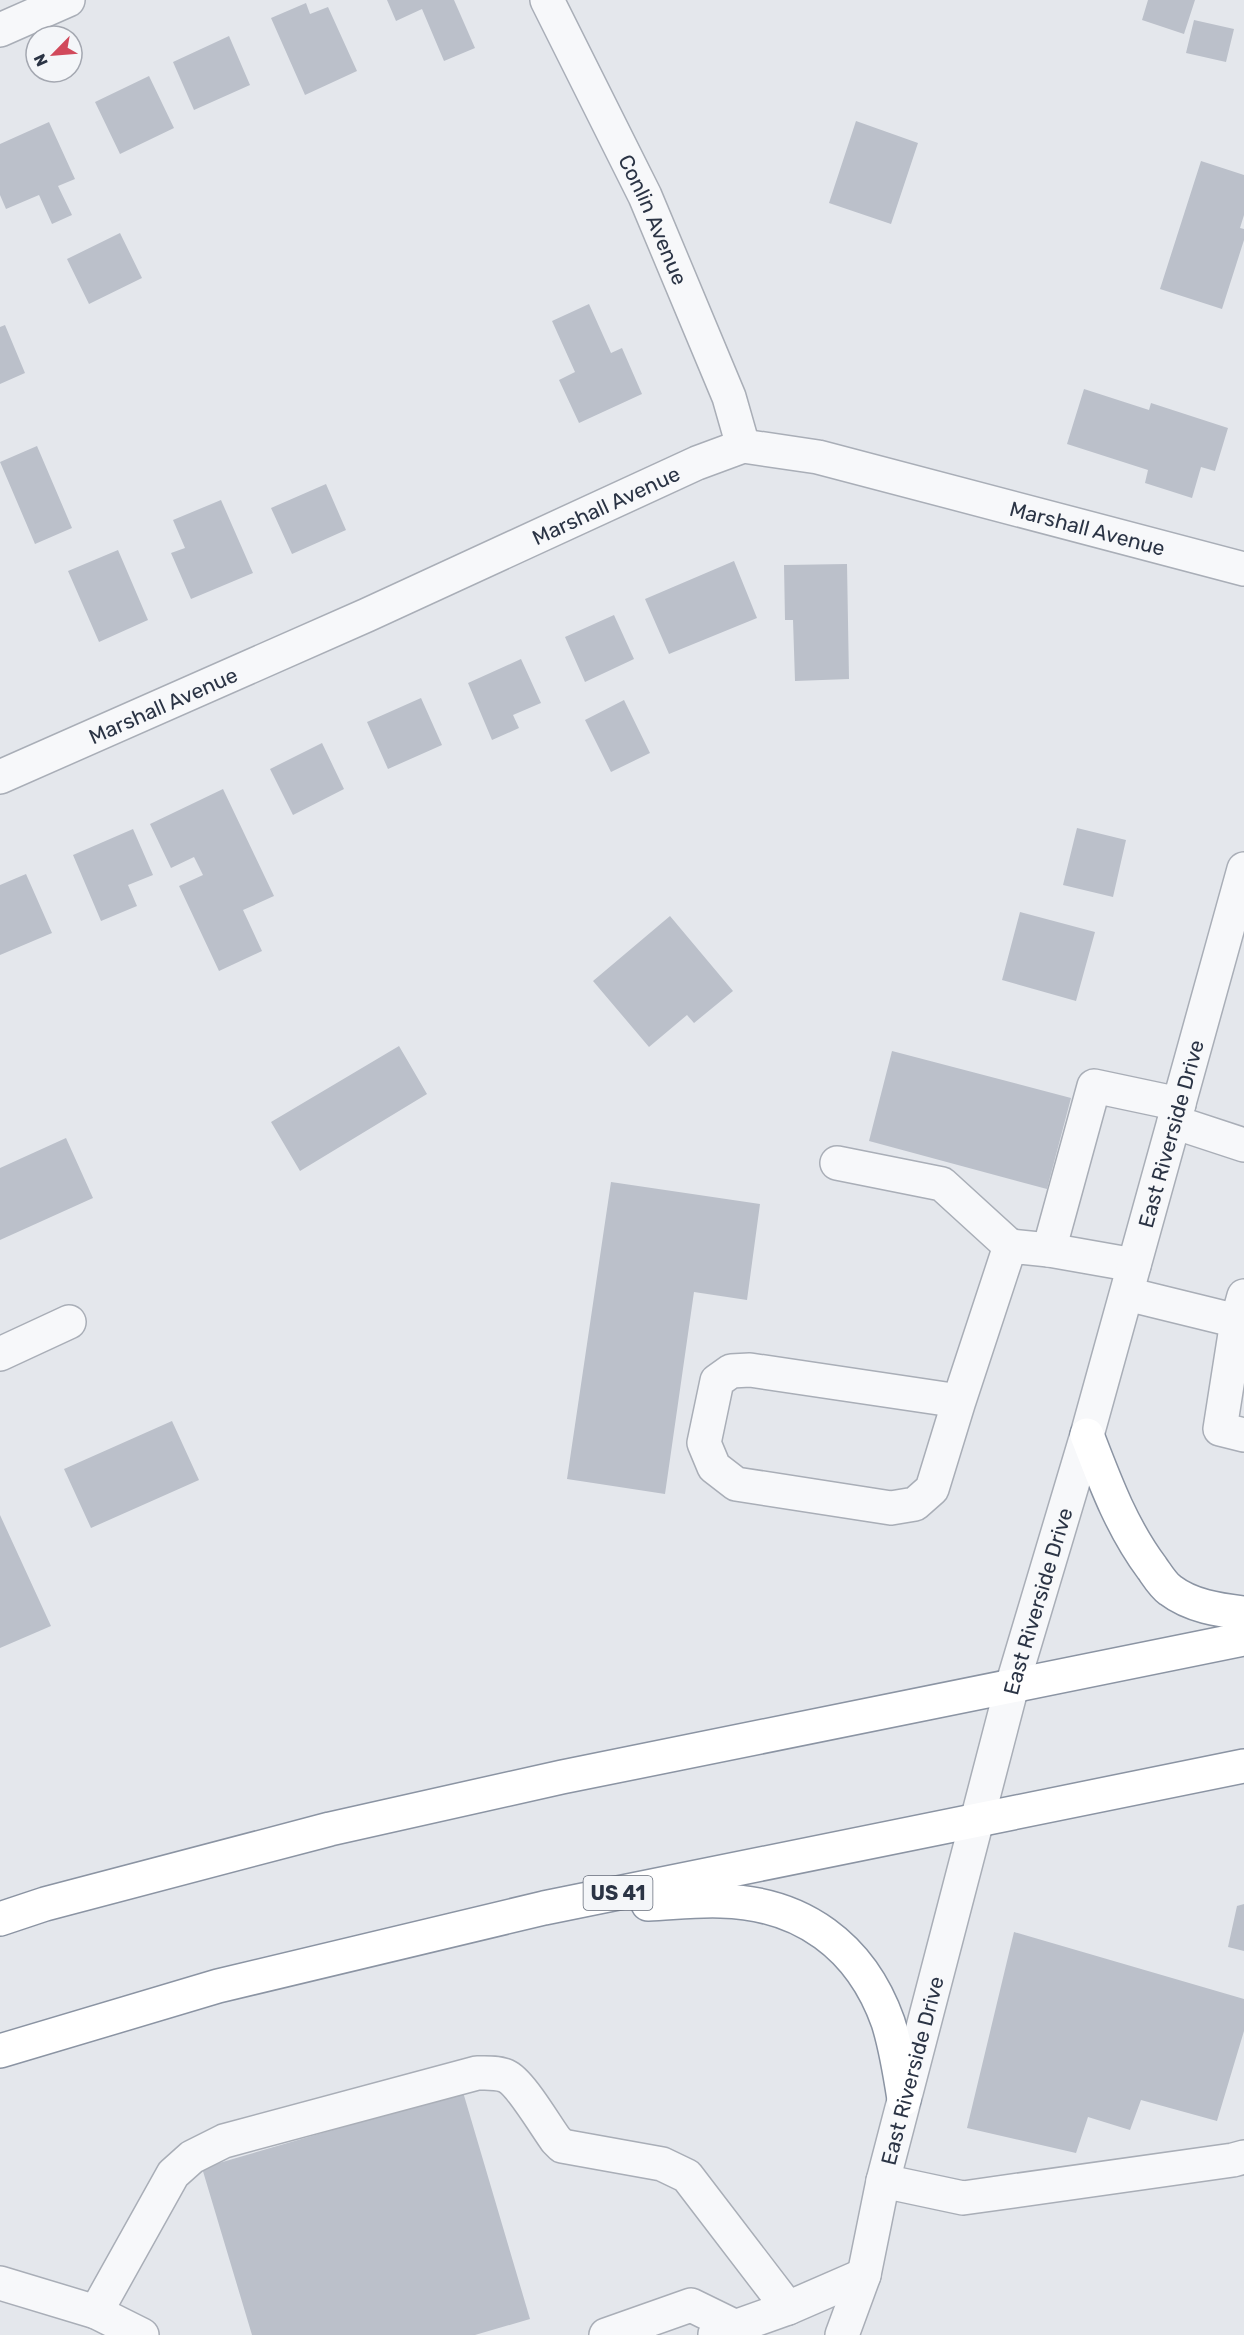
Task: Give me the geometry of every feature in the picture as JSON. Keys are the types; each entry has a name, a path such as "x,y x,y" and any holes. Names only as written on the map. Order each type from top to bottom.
{"highway":[{"path":"1088,1435 1104,1480 1133,1543 1167,1588 1187,1601 1219,1611 1244,1613"},
{"path":"0,1919 56,1901 330,1829 562,1777 1244,1639"},
{"name":"US 41","path":"0,2051 218,1986 544,1908 1244,1766"},
{"path":"544,1908 723,1901 772,1908 792,1914 819,1929 842,1947 860,1967 873,1988 888,2023 904,2099"}],"street":[{"path":"2,25 68,0"},
{"name":"Conlin Avenue","path":"547,0 645,196 729,397 743,446"},
{"name":"Marshall Avenue","path":"0,777 367,615 697,463 743,446 818,457 1244,569"},
{"name":"East Riverside Drive","path":"842,2335 864,2275 883,2181 1012,1686 1088,1435 1244,869"},
{"path":"1049,1250 1094,1086 1176,1113 1244,1145"},
{"path":"837,1162 942,1184 1010,1246 1049,1250 1130,1280 1242,1313 1220,1429 1244,1435"},
{"path":"959,1401 750,1370 731,1371 717,1381 704,1443 714,1467 735,1484 891,1508 915,1504 932,1489 1010,1246"},
{"path":"0,1354 69,1322"},
{"path":"96,2312 173,2174 192,2157 224,2141 477,2073 496,2073 508,2076 517,2084 562,2146 662,2164 687,2176 788,2308"},
{"path":"883,2181 963,2198 1244,2157"},
{"path":"606,2335 691,2305 723,2331 788,2308 864,2275"},
{"path":"0,2283 96,2312 142,2335"}],"building":[{"path":"387,0 454,0 475,48 444,61 422,9 396,21"},
{"path":"1148,0 1195,0 1184,34 1142,20"},
{"path":"306,3 310,14 328,7 357,71 305,95 271,18"},
{"path":"1194,20 1234,29 1226,62 1186,53"},
{"path":"229,36 250,85 194,110 173,62"},
{"path":"149,76 174,128 120,154 95,102"},
{"path":"856,121 918,143 891,224 829,203"},
{"path":"49,122 75,179 58,186 72,215 52,224 39,195 6,209 0,195 0,144"},
{"path":"1201,161 1244,175 1244,215 1240,228 1244,229 1244,240 1222,309 1160,289"},
{"path":"120,233 142,278 89,304 67,259"},
{"path":"589,304 611,353 622,348 642,394 579,423 559,380 575,372 552,321"},
{"path":"5,325 25,373 0,384 0,327"},
{"path":"1084,389 1149,410 1151,403 1228,428 1215,471 1201,467 1192,498 1145,483 1148,470 1067,444"},
{"path":"37,446 72,528 35,544 0,462"},
{"path":"326,484 346,530 292,554 271,508"},
{"path":"221,500 253,573 191,599 171,553 185,548 173,520"},
{"path":"118,550 148,620 99,642 68,571"},
{"path":"734,561 757,618 669,654 645,599"},
{"path":"847,564 849,679 795,681 793,620 785,620 784,565"},
{"path":"614,615 634,659 585,682 565,637"},
{"path":"521,659 541,703 513,715 519,728 492,740 468,683"},
{"path":"421,698 442,745 388,769 367,722"},
{"path":"624,700 650,753 611,772 585,720"},
{"path":"322,743 344,789 293,815 270,769"},
{"path":"223,789 274,896 243,910 262,951 219,971 179,886 203,875 194,857 171,868 150,824"},
{"path":"1077,828 1126,840 1113,897 1063,885"},
{"path":"133,829 153,875 128,885 137,906 101,921 73,855"},
{"path":"26,874 52,933 0,955 0,885"},
{"path":"1020,912 1095,932 1076,1001 1002,980"},
{"path":"670,916 733,991 694,1023 687,1015 649,1047 593,981"},
{"path":"399,1046 427,1094 300,1171 271,1122"},
{"path":"892,1051 1071,1098 1047,1189 869,1141"},
{"path":"66,1138 93,1198 0,1240 0,1168"},
{"path":"611,1182 760,1204 747,1300 694,1292 665,1494 567,1479"},
{"path":"172,1421 199,1480 91,1528 64,1469"},
{"path":"0,1515 51,1626 0,1648"},
{"path":"1244,1904 1244,1951 1228,1947 1237,1906"},
{"path":"1014,1932 1244,1999 1244,2031 1217,2121 1141,2100 1130,2130 1088,2117 1076,2153 967,2128"},
{"path":"463,2092 530,2319 475,2335 252,2335 202,2168"}]}
